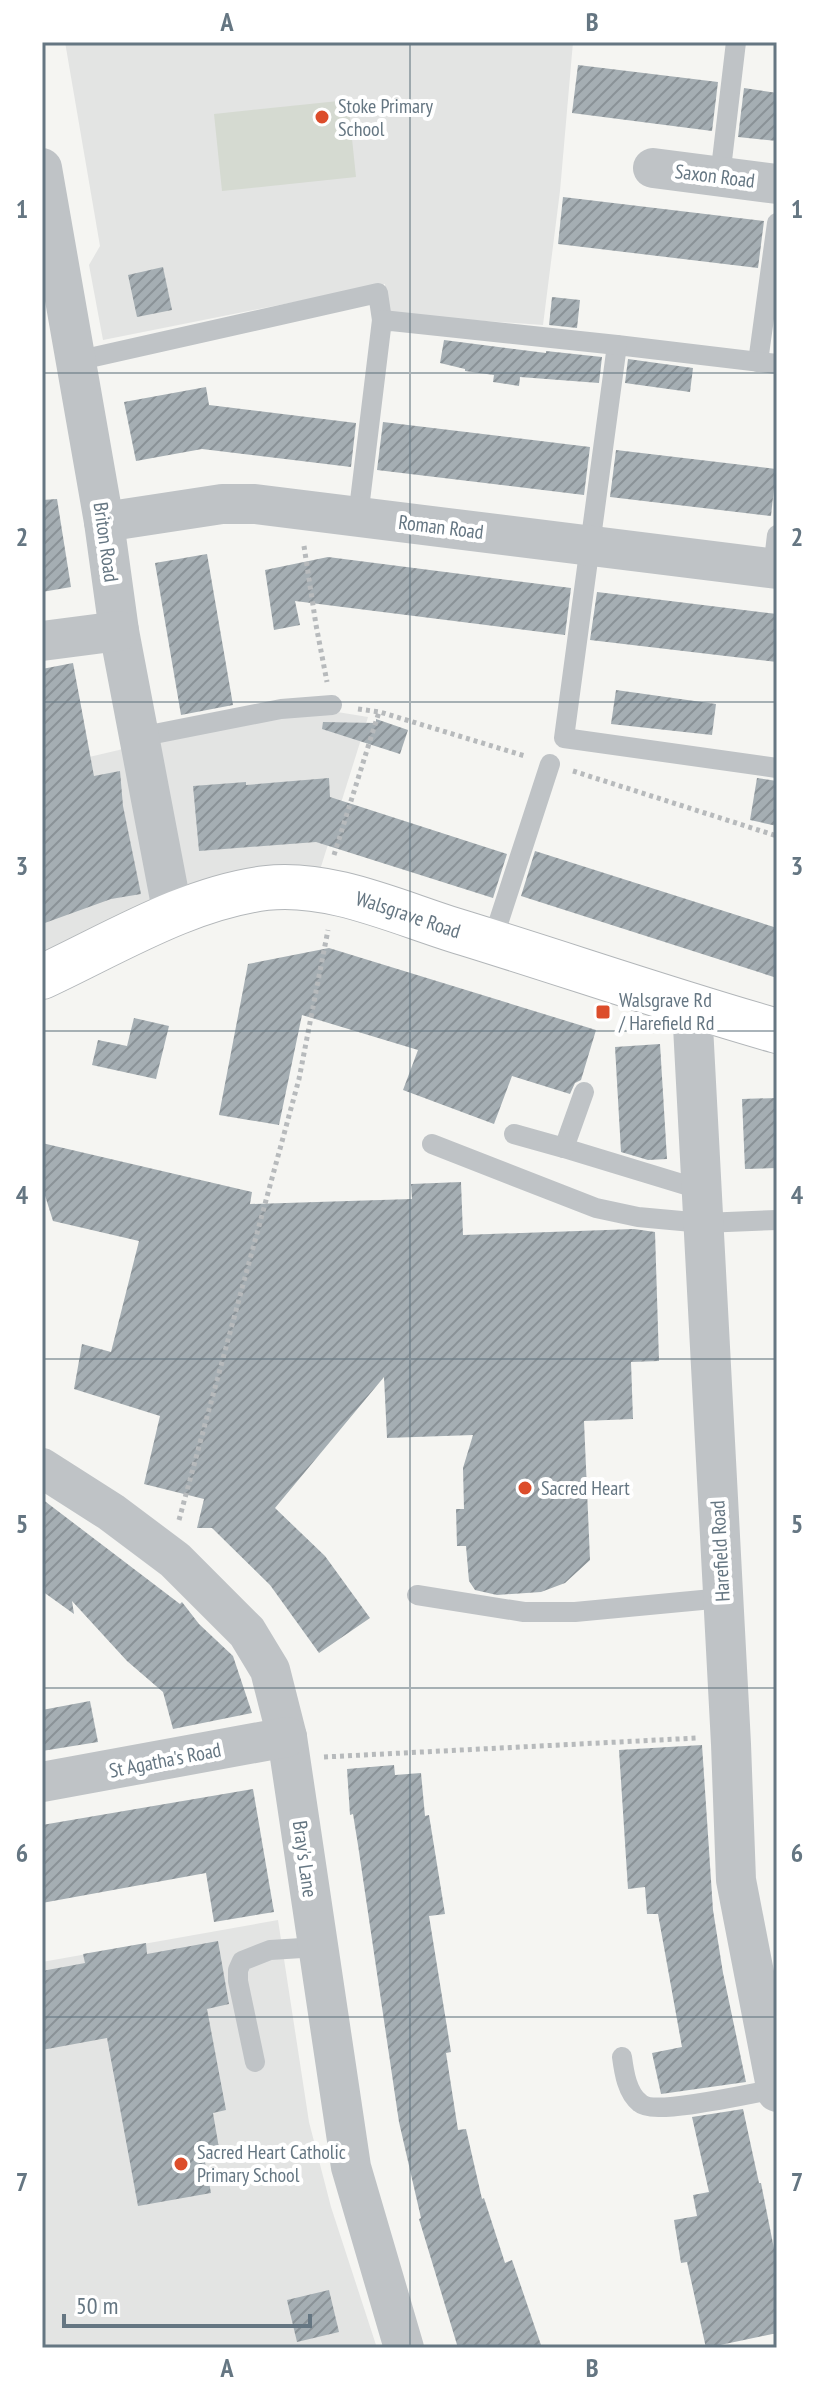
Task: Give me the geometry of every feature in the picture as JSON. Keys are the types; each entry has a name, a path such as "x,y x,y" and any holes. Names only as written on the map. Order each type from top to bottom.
{"highway":[{"name":"Walsgrave Road","path":"42,977 173,915 226,896 302,887 329,892 777,1031"}],"street":[{"name":"Saxon Road","path":"653,168 777,184"},
{"name":"Briton Road","path":"42,173 104,522 119,631 173,915"},
{"name":"Roman Road","path":"104,522 222,504 255,504 591,546 776,558"},
{"path":"42,641 119,631"},
{"name":"Harefield Road","path":"692,1007 736,1880 760,1920 777,2090"},
{"name":"Bray's Lane","path":"42,1468 111,1512 175,1560 247,1632 270,1670 289,1748 351,2167 404,2348"},
{"name":"St Agatha's Road","path":"42,1782 289,1748"}],"lane":[{"path":"720,177 736,42"},
{"path":"382,320 767,363 777,223"},
{"path":"76,361 378,293 382,320 358,517"},
{"path":"617,345 564,738 777,768"},
{"path":"139,737 281,709 332,705"},
{"path":"492,942 550,764"},
{"path":"564,1148 584,1092"},
{"path":"514,1134 564,1148 702,1206 777,1220"},
{"path":"432,1144 596,1208 638,1217 702,1206"},
{"path":"417,1595 524,1612 575,1612 723,1598"},
{"path":"255,2062 238,1981 242,1961 270,1950 318,1947"},
{"path":"622,2057 632,2092 639,2103 647,2107 666,2108 777,2090"}],"path":[{"path":"299,509 316,625 332,705 380,712 777,836"},
{"path":"155,1544 181,1518 299,1079 329,892 380,712"},
{"path":"289,1748 730,1736"}],"shaded area":[{"name":"Stoke Primary School","path":"65,42 573,42 560,191 543,325 385,314 385,284 103,340 89,265 100,246"},
{"path":"348,100 356,177 222,191 214,114"},
{"path":"325,710 368,717 314,889 42,977 42,768 119,750 169,731"},
{"name":"Sacred Heart Catholic Primary School","path":"278,1920 309,2122 331,2207 377,2348 42,2348 42,1962"}],"building":[{"path":"578,65 718,82 712,131 572,113"},
{"path":"744,88 777,93 777,141 738,137"},
{"path":"563,197 764,221 758,268 558,244"},
{"path":"163,267 172,310 137,317 128,275"},
{"path":"552,297 580,300 577,328 549,325"},
{"path":"444,340 602,357 599,383 520,377 519,386 493,382 494,375 440,363"},
{"path":"628,359 693,368 690,392 625,383"},
{"path":"206,387 209,405 356,423 351,467 202,449 136,461 124,402"},
{"path":"383,422 590,447 584,495 377,470"},
{"path":"616,450 776,469 771,516 610,497"},
{"path":"57,499 71,587 42,592 42,500"},
{"path":"207,554 233,705 181,715 155,563"},
{"path":"328,557 571,588 565,635 295,601 300,625 274,630 265,570"},
{"path":"597,592 777,614 777,662 590,640"},
{"path":"73,663 94,776 120,771 123,806 141,894 111,899 42,924 42,669"},
{"path":"616,690 716,704 712,735 611,724"},
{"path":"376,719 408,730 400,754 322,729 323,722 376,723"},
{"path":"329,778 330,797 507,854 493,898 316,842 199,851 193,786"},
{"path":"757,778 777,781 777,826 750,820"},
{"path":"535,851 777,928 777,978 521,896"},
{"path":"329,948 596,1030 581,1080 575,1083 570,1094 512,1076 494,1124 403,1090 418,1050 302,1015 279,1125 219,1115 248,964"},
{"path":"134,1018 169,1026 156,1079 92,1065 98,1040 127,1046"},
{"path":"660,1044 667,1159 648,1160 621,1152 615,1047"},
{"path":"777,1098 777,1168 745,1169 742,1099"},
{"path":"42,1143 252,1192 250,1204 412,1199 411,1184 461,1182 463,1235 634,1229 655,1232 659,1361 631,1362 633,1419 584,1421 590,1560 565,1583 541,1592 497,1595 475,1590 469,1581 466,1546 457,1546 456,1509 464,1509 463,1468 473,1435 387,1438 384,1377 275,1508 325,1556 370,1618 319,1653 270,1585 212,1528 197,1528 204,1499 144,1484 160,1416 74,1389 82,1344 111,1352 139,1241 53,1221 42,1186"},
{"path":"42,1499 180,1604 182,1602 199,1624 233,1656 252,1713 173,1729 163,1692 127,1661 72,1601 74,1614 42,1591"},
{"path":"90,1701 98,1742 42,1751 42,1710"},
{"path":"702,1745 713,1910 746,2082 661,2094 652,2053 682,2047 658,1914 647,1914 645,1887 628,1889 619,1750"},
{"path":"394,1765 395,1775 421,1773 425,1816 429,1815 445,1914 429,1916 451,2052 446,2053 458,2130 466,2129 482,2199 505,2263 512,2260 542,2348 458,2348 419,2219 399,2122 358,1845 353,1814 350,1815 347,1769"},
{"path":"253,1789 274,1912 214,1922 206,1873 42,1903 42,1825"},
{"path":"218,1941 229,2004 207,2009 226,2110 213,2113 220,2154 204,2157 211,2193 138,2206 107,2038 42,2050 42,1971 85,1963 83,1954 146,1943 147,1954"},
{"path":"743,2109 777,2264 777,2333 706,2348 687,2262 681,2263 674,2220 697,2216 693,2195 709,2192 692,2117"},
{"path":"329,2290 339,2332 297,2342 287,2300"}],"place":[{"name":"Stoke Primary School","path":"322,117"},
{"name":"Walsgrave Rd / Harefield Rd","path":"603,1012"},
{"name":"Sacred Heart","path":"525,1488"},
{"name":"Sacred Heart Catholic Primary School","path":"181,2164"}]}
